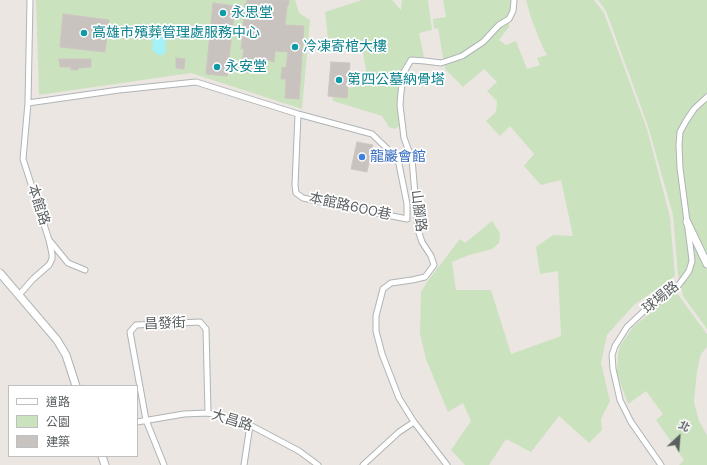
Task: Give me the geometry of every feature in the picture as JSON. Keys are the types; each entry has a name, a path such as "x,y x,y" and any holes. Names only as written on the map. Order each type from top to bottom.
{"street":[{"name":"本館路","path":"19,295 49,265 52,259 49,240 23,159 28,103 30,0"},
{"name":"山腳路","path":"447,465 414,422 399,398 382,354 376,332 376,316 383,289 391,283 425,277 434,265 431,256 422,242 418,230 412,159 404,138 400,92 404,72 411,60 441,63 462,56 483,42 499,25 509,19 513,11 514,0"},
{"name":"本館路600巷","path":"28,103 119,90 196,82 298,114 372,134 398,159 407,204 407,219 303,198 296,193 295,185 298,114"},
{"name":"球場路","path":"661,465 631,422 620,400 612,369 612,356 620,337 635,319 677,287 686,275 692,261 680,168 680,132 694,109 707,97"},
{"path":"687,222 707,264"},
{"path":"49,240 68,263 85,270"},
{"path":"0,273 57,340 66,354 76,385"},
{"name":"昌發街","path":"146,420 130,332 136,325 200,322 206,329 208,413"},
{"name":"大昌路","path":"138,422 184,414 208,413 250,425 299,451 318,465"},
{"path":"146,420 164,465"},
{"path":"363,465 399,432 414,422"},
{"path":"244,465 250,425"}],"green space":[{"path":"36,0 295,0 299,13 310,20 302,109 191,73 39,95"},
{"path":"362,0 392,0 401,10 402,0 428,0 432,30 419,33 424,57 408,58 400,72 398,91 399,126 395,129 389,127 382,116 333,101 332,94 359,85 366,70 361,40 328,38 325,12"},
{"path":"443,0 509,0 512,3 510,16 491,33 509,20 509,27 499,40 506,45 516,41 527,69 540,65 537,58 547,55 531,18 526,0 594,0 604,13 647,129 670,217 675,276 634,305 607,335 601,363 610,401 601,419 602,430 589,443 559,416 531,452 506,439 489,465 465,465 451,450 471,421 463,403 448,412 426,359 420,334 421,292 460,239 465,243 492,221 500,233 499,243 492,249 469,255 452,262 456,290 491,290 511,354 561,336 558,271 540,274 536,247 553,235 573,236 561,180 541,185 524,166 534,154 510,126 500,136 486,121 496,112 497,101 487,91 497,82 484,69 463,87 445,69 438,28 434,29 433,19 446,17","holes":["481,42 468,53 467,52"]},
{"path":"598,0 707,0 707,329 683,296 678,274 673,215 648,126 606,11"},
{"path":"676,292 707,334 707,347 701,354 697,371 694,402 699,421 707,435 707,465 679,465 684,460 656,420 663,414 646,391 628,404 617,373 620,346 633,327"}],"water":[{"path":"155,33 166,37 166,51 163,55 159,55 152,49 153,44 151,39 152,35"}],"building":[{"path":"247,0 289,0 285,25 304,26 299,99 285,98 286,79 281,79 282,67 286,68 288,52 275,51 274,62 264,59 263,66 252,66 252,72 241,72 244,49 241,49 245,3 247,3"},
{"path":"213,3 235,6 227,76 206,74"},
{"name":"高雄市殯葬管理處服務中心","path":"63,14 109,20 105,52 60,47"},
{"path":"176,58 185,59 184,69 176,68"},
{"path":"59,59 91,59 91,67 71,70 71,67 60,67"},
{"name":"第四公墓納骨塔","path":"331,62 350,63 347,98 328,96"},
{"name":"龍巖會館","path":"357,142 373,145 367,172 351,169"}],"place":[{"name":"永思堂","path":"223,13"},
{"name":"高雄市殯葬管理處服務中心","path":"84,33"},
{"name":"冷凍寄棺大樓","path":"295,47"},
{"name":"永安堂","path":"217,67"},
{"name":"第四公墓納骨塔","path":"339,80"},
{"name":"龍巖會館","path":"362,157"}]}
